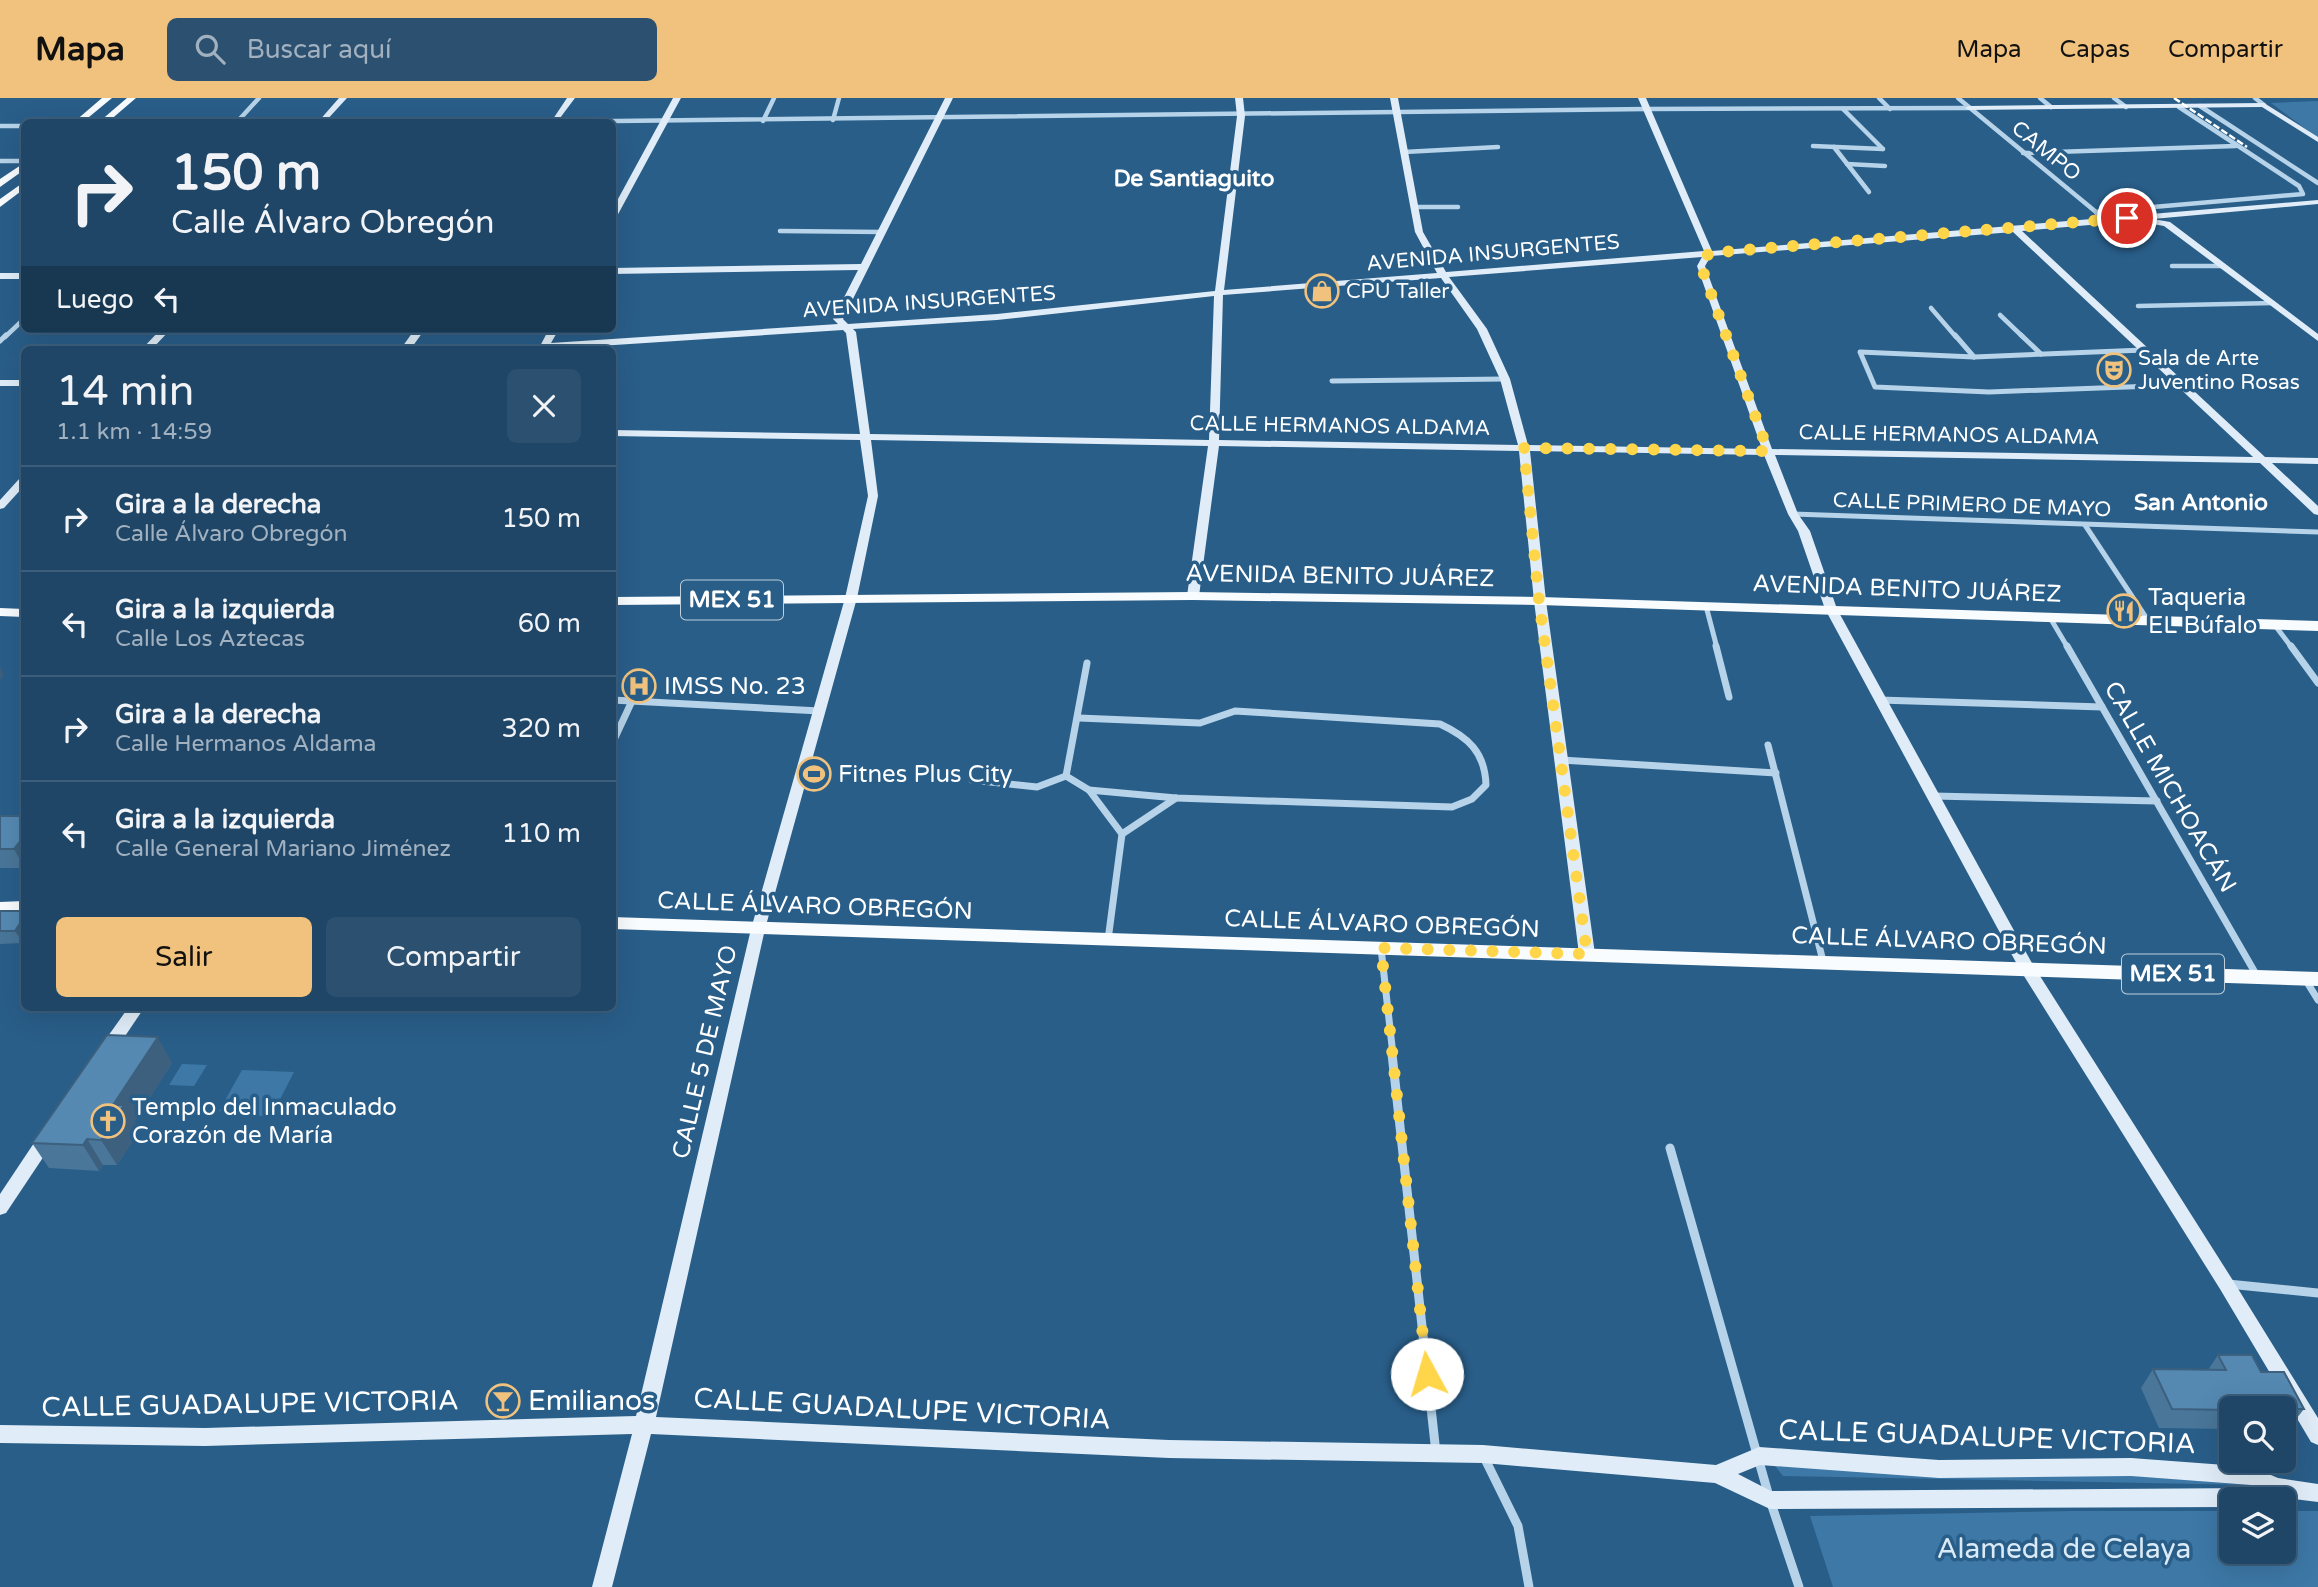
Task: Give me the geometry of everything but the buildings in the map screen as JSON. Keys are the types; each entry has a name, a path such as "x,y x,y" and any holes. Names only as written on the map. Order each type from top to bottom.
{"main road":[{"path":"82,119 108,98"},
{"path":"107,119 132,98"},
{"path":"324,119 344,98"},
{"path":"556,119 571,98"},
{"path":"616,211 677,98"},
{"path":"844,326 838,319 949,98"},
{"path":"1193,596 1214,443 1219,293 1241,116 1239,98"},
{"path":"1394,98 1419,232 1443,275 1482,329 1505,379 1524,448 1539,601 1587,954"},
{"path":"1642,98 1709,253 1701,266 1768,451 1793,514 1804,531 1831,609 1930,795 2027,968 2227,1284 2318,1436"},
{"path":"2165,98 2179,107"},
{"path":"2187,98 2200,106"},
{"path":"1969,108 2264,104 2318,140"},
{"path":"0,184 21,166"},
{"path":"0,204 21,187"},
{"name":"AVENIDA INSURGENTES","path":"572,346 997,317 1219,293 2015,229 2098,217 2318,202"},
{"path":"2167,224 2171,217 2179,213"},
{"path":"2098,217 2112,224 2144,220 2167,224 2318,338"},
{"path":"2015,229 2318,512"},
{"path":"616,271 862,267"},
{"path":"0,276 21,276"},
{"name":"CALLE 5 DE MAYO","path":"602,1587 644,1425 758,929 851,598 873,496 852,332 844,326"},
{"path":"150,346 162,333"},
{"path":"0,383 21,383"},
{"name":"CALLE HERMANOS ALDAMA","path":"616,433 2318,461"},
{"path":"0,506 21,483"},
{"name":"AVENIDA BENITO JUÁREZ","path":"616,601 1193,596 1539,601 2318,626"},
{"path":"0,612 21,612"},
{"path":"0,908 21,907"},
{"name":"CALLE ÁLVARO OBREGÓN","path":"616,923 2311,979"},
{"path":"98,1063 134,1011"},
{"path":"0,1208 60,1119"},
{"name":"CALLE GUADALUPE VICTORIA","path":"0,1434 205,1437 644,1425 1169,1449 1483,1454 1717,1474 1770,1500 2219,1497"},
{"name":"CALLE GUADALUPE VICTORIA","path":"1717,1474 1759,1456 1939,1469 2131,1467 2252,1476 2274,1487"},
{"path":"2296,1490 2318,1493"}],"street":[{"path":"240,119 259,98"},
{"path":"763,121 774,98"},
{"path":"833,120 839,98"},
{"path":"1879,98 1890,109"},
{"name":"CAMPO","path":"1958,98 2098,217"},
{"path":"2040,98 2051,107"},
{"path":"2114,98 2126,107"},
{"path":"2255,98 2264,104"},
{"path":"2200,106 2318,183"},
{"path":"2098,217 2303,194 2299,186 2179,107"},
{"path":"616,121 1241,116 1647,109 1969,108"},
{"path":"1813,146 1883,149 1843,109"},
{"path":"0,126 21,126"},
{"path":"2023,153 2235,146"},
{"path":"1404,152 1498,147"},
{"path":"1834,147 1869,192"},
{"path":"0,161 21,163"},
{"path":"1847,164 1885,166"},
{"path":"1414,208 1458,206"},
{"path":"780,231 882,232"},
{"path":"2172,266 2223,266"},
{"path":"2138,306 2273,303"},
{"path":"1931,308 1974,357"},
{"path":"2000,315 2041,354"},
{"path":"0,341 21,322"},
{"path":"2144,350 1974,357 1860,352 1875,387 1989,392 2181,385"},
{"path":"1332,381 1505,379"},
{"name":"CALLE PRIMERO DE MAYO","path":"1793,514 2318,532"},
{"path":"2085,525 2147,620"},
{"path":"1706,606 1728,697"},
{"name":"CALLE MICHOACÁN","path":"2049,616 2258,977"},
{"path":"2274,624 2318,683"},
{"path":"1066,776 1079,718 1087,663"},
{"path":"616,700 820,711"},
{"path":"1880,700 2102,707"},
{"path":"616,735 632,701"},
{"path":"1079,718 1200,723 1235,711 1440,724 1463,734 1478,750 1486,769 1486,785 1472,799 1452,807 1176,798 1089,790"},
{"path":"1769,745 1823,961"},
{"path":"1561,760 1776,773"},
{"path":"972,780 1037,787 1066,776"},
{"path":"1066,776 1089,790 1122,834 1108,940"},
{"path":"1930,795 2157,802"},
{"path":"1122,834 1176,798"},
{"path":"1381,948 1436,1454"},
{"path":"2311,979 2318,1000"},
{"path":"1670,1148 1770,1500 1799,1587"},
{"path":"2227,1284 2318,1293"},
{"path":"1483,1454 1518,1526 1529,1587"}],"green space":[{"path":"2318,101 2318,138 2271,103"},
{"path":"182,1064 207,1065 194,1086 169,1085"},
{"path":"242,1070 294,1072 271,1117 219,1111"},
{"path":"1775,1466 2072,1471 2249,1485 1783,1476"},
{"name":"Alameda de Celaya","path":"2219,1511 2219,1564 2296,1564 2296,1511 2318,1511 2318,1587 1833,1587 1810,1516"}],"railway":[{"path":"2174,98 2247,147"}],"place":[{"name":"CPU Taller","path":"1322,291"},
{"name":"Sala de Arte Juventino Rosas","path":"2114,370"},
{"name":"Taqueria EL Búfalo","path":"2124,611"},
{"name":"IMSS No. 23","path":"639,686"},
{"name":"Fitnes Plus City","path":"814,774"},
{"name":"Templo del Inmaculado Corazón de María","path":"108,1121"},
{"name":"Emilianos","path":"503,1401"}],"district":[{"name":"De Santiaguito","path":"1194,179"},
{"name":"San Antonio","path":"2201,503"}],"route":[{"path":"1427,1374 1381,948 1587,954 1539,601 1524,448 1768,451 1701,266 1709,253 2127,218"}]}
